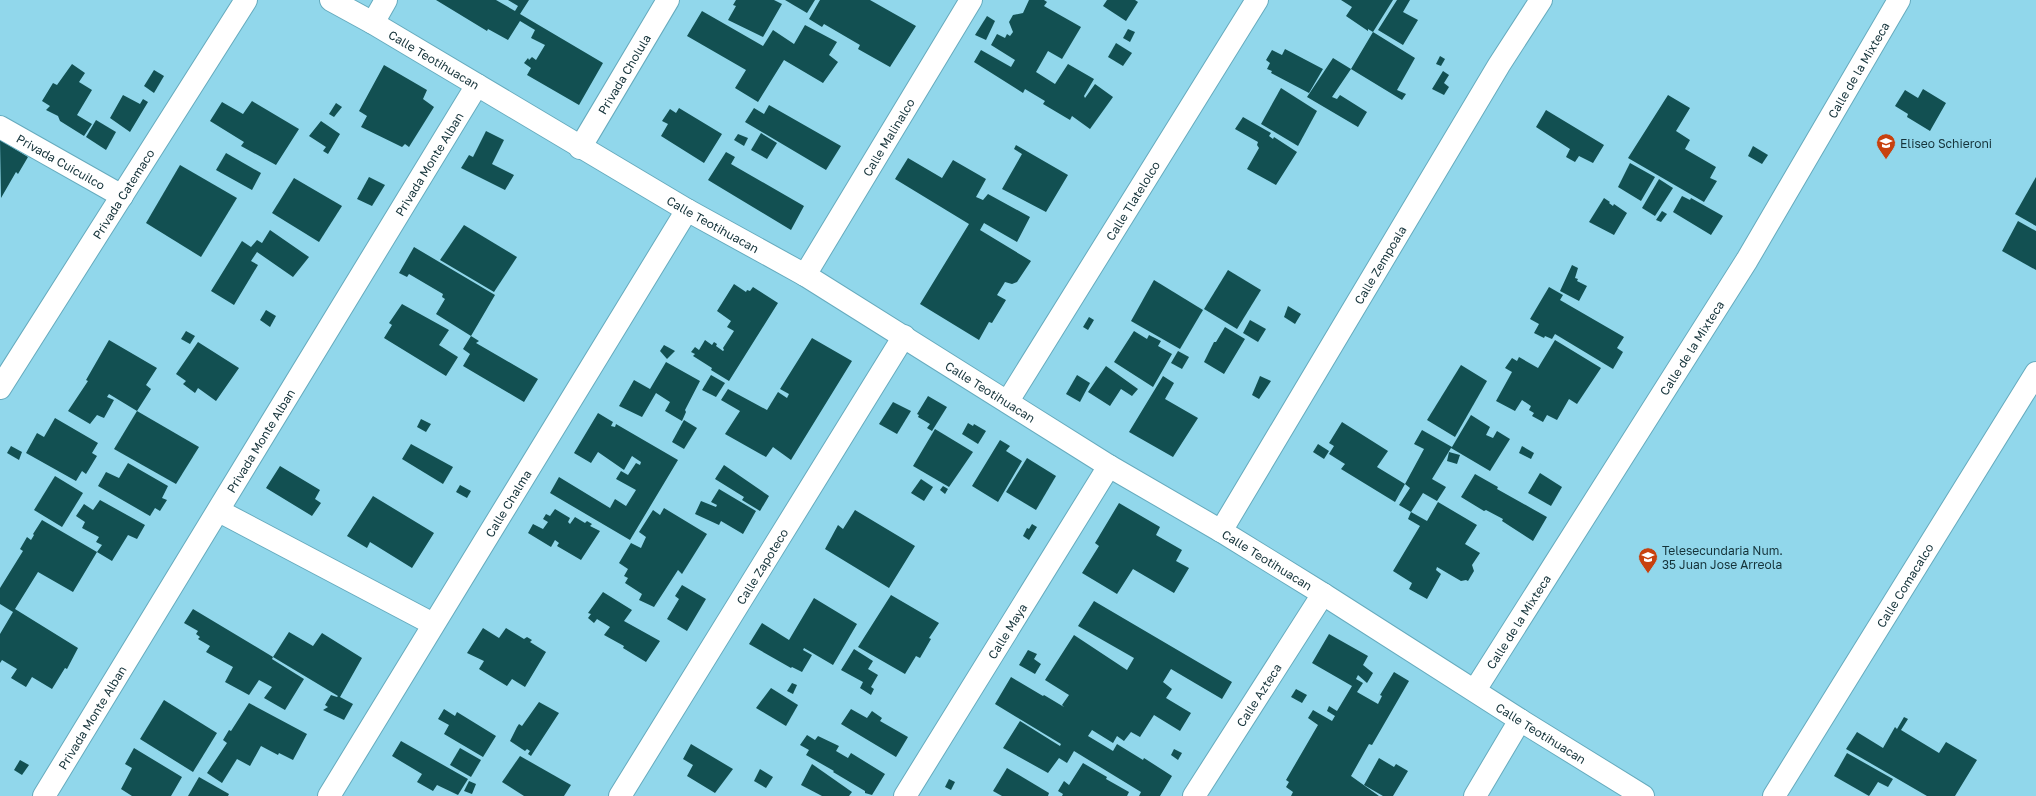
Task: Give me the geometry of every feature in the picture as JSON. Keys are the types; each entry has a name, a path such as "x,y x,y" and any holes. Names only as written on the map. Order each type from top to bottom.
{"street":[{"name":"Privada Catemaco","path":"0,387 246,0"},
{"name":"Calle Teotihuacan","path":"331,0 373,23 580,148 687,210 805,275 1008,401 1109,466 1221,531 1323,594 1520,720 1643,796"},
{"path":"373,23 386,0"},
{"name":"Privada Cholula","path":"580,148 668,0"},
{"name":"Calle Malinalco","path":"805,275 972,0"},
{"name":"Calle Tlatelolco","path":"1008,401 1257,0"},
{"name":"Calle Zempoala","path":"1221,531 1499,65 1541,0"},
{"name":"Calle de la Mixteca","path":"1475,690 1747,260 1899,0"},
{"name":"Privada Monte Alban","path":"44,796 219,511 476,85"},
{"name":"Privada Cuicuilco","path":"0,127 122,196"},
{"name":"Calle Chalma","path":"329,796 432,624 687,210"},
{"name":"Calle Zapoteco","path":"620,796 904,336"},
{"name":"Calle Comacalco","path":"1774,796 2036,374"},
{"name":"Calle Maya","path":"905,796 1109,466"},
{"path":"219,511 432,624"},
{"name":"Calle Azteca","path":"1194,796 1323,594"},
{"path":"1475,796 1520,720"}],"building":[{"path":"436,0 496,0 515,11 518,6 508,0 529,0 520,14 603,63 579,105 527,75 531,68 524,63 528,58 529,60 532,57 536,60 545,45 531,38 535,30 520,21 508,40 488,29 487,31"},
{"path":"736,0 774,0 782,4 763,37 728,20 736,6 733,5"},
{"path":"785,0 815,0 807,13"},
{"path":"820,0 870,0 916,26 890,67 858,49 860,45 824,24 822,27 809,19"},
{"path":"1029,0 1044,0 1047,2 1044,6 1081,27 1062,59 1048,51 1036,72 1055,84 1068,64 1094,79 1084,96 1085,98 1095,84 1113,97 1090,129 1072,116 1070,120 1043,104 1045,101 1025,89 1023,93 974,62 981,50 1011,67 1015,60 991,45 997,34 1005,38 1007,34 1010,36 1013,32 1009,22 1013,15 1023,13"},
{"path":"1107,0 1135,0 1138,2 1126,21 1103,6"},
{"path":"1341,0 1393,0 1373,32 1368,29 1368,31 1346,16 1352,7"},
{"path":"1397,0 1410,0 1403,12 1418,20 1403,45 1378,30"},
{"path":"702,11 763,46 773,30 794,44 805,25 837,42 829,55 838,62 823,83 784,60 758,102 735,88 746,70 687,36"},
{"path":"987,16 995,21 986,40 975,35"},
{"path":"1128,29 1135,32 1130,42 1123,38"},
{"path":"1373,32 1415,58 1397,90 1406,94 1402,100 1351,69"},
{"path":"1116,43 1132,53 1123,66 1108,57"},
{"path":"1285,49 1323,69 1309,93 1271,73 1272,71 1267,69 1270,63 1266,60 1272,50 1282,55"},
{"path":"1440,56 1445,59 1441,66 1436,64"},
{"path":"1333,58 1351,69 1332,97 1337,99 1340,95 1367,112 1358,127 1307,97"},
{"path":"72,64 85,73 79,82 92,90 77,115 92,124 84,136 60,121 58,116 46,110 50,106 42,101 53,83 57,85"},
{"path":"384,65 427,90 423,99 434,107 409,147 405,144 402,147 361,127 367,116 359,111"},
{"path":"154,70 164,76 154,93 144,86"},
{"path":"1443,71 1449,75 1444,83 1449,87 1444,95 1432,89"},
{"path":"1281,88 1317,111 1298,146 1261,124"},
{"path":"1923,89 1946,103 1930,131 1907,117 1908,114 1895,106 1905,90 1918,98"},
{"path":"123,95 140,104 143,99 148,102 130,132 110,118"},
{"path":"1668,95 1690,108 1676,131 1690,140 1685,149 1716,167 1710,178 1717,181 1704,202 1628,158"},
{"path":"252,101 299,129 276,165 241,146 244,142 210,121 222,102 243,114"},
{"path":"336,103 342,107 334,117 329,114"},
{"path":"769,105 841,146 826,170 745,122 754,108 764,114"},
{"path":"679,108 722,134 704,163 661,136 668,124 662,121 670,109 676,113"},
{"path":"1546,110 1604,145 1593,163 1579,156 1575,162 1566,157 1570,149 1536,127"},
{"path":"1243,117 1271,133 1269,136 1273,139 1274,137 1297,152 1276,185 1247,169 1259,148 1257,145 1258,142 1235,129"},
{"path":"96,120 116,132 106,150 86,137"},
{"path":"321,121 340,134 328,154 323,151 326,147 309,136"},
{"path":"486,131 504,140 492,164 514,175 505,190 461,168 469,155 473,157"},
{"path":"761,133 777,143 767,159 751,150"},
{"path":"738,134 748,138 744,146 734,140"},
{"path":"0,140 28,157 18,174 16,172 1,198"},
{"path":"1016,145 1068,175 1046,212 1002,189 1022,154 1014,149"},
{"path":"1753,146 1768,155 1762,164 1748,156"},
{"path":"726,152 735,157 731,164 804,206 791,230 708,180"},
{"path":"226,153 261,173 252,190 216,170"},
{"path":"908,158 942,178 953,160 986,179 976,197 983,200 988,194 1030,217 1017,242 984,223 980,230 1031,261 1017,282 1012,284 1005,282 997,295 1006,300 992,323 989,322 979,340 920,304 969,224 895,179"},
{"path":"1630,163 1655,177 1641,201 1618,187"},
{"path":"180,165 237,198 201,257 146,223"},
{"path":"369,177 385,185 372,206 357,199"},
{"path":"2036,177 2036,226 2015,214"},
{"path":"294,178 342,206 319,242 272,213"},
{"path":"1659,179 1673,188 1655,216 1642,208"},
{"path":"1682,196 1690,200 1691,198 1723,216 1711,235 1673,212"},
{"path":"1604,198 1613,206 1614,204 1627,213 1614,235 1589,222"},
{"path":"1662,211 1667,214 1661,222 1656,220"},
{"path":"2018,221 2036,231 2036,270 2002,251"},
{"path":"464,225 517,257 494,292 440,260"},
{"path":"270,230 309,257 293,277 257,252 251,261 258,265 234,305 211,291 242,241 251,247 257,240 262,243"},
{"path":"414,247 495,295 471,336 436,314 445,299 442,297 443,294 409,274 407,277 399,273"},
{"path":"1572,265 1578,268 1575,278 1578,279 1577,281 1587,286 1579,301 1560,291"},
{"path":"1228,270 1261,290 1237,329 1204,309"},
{"path":"1154,280 1203,310 1180,349 1131,321"},
{"path":"734,284 746,292 747,290 750,291 753,287 778,303 729,381 711,370 712,368 693,356 695,354 691,352 695,347 699,350 705,340 712,345 714,342 717,344 716,346 723,351 724,350 723,348 734,331 727,327 731,321 717,311"},
{"path":"1549,287 1563,295 1560,300 1624,337 1617,348 1623,352 1613,369 1555,334 1552,339 1545,336 1544,338 1534,333 1539,324 1530,319"},
{"path":"402,304 449,330 439,345 458,357 446,376 384,338 392,325 389,323"},
{"path":"1288,306 1301,314 1295,324 1284,317"},
{"path":"266,310 276,316 270,327 260,320"},
{"path":"1089,317 1094,320 1088,330 1083,327"},
{"path":"1250,320 1266,329 1258,342 1243,333"},
{"path":"1225,327 1245,339 1224,374 1204,362 1214,342 1216,342"},
{"path":"186,331 195,336 190,344 181,339"},
{"path":"1134,331 1147,339 1149,335 1161,341 1158,346 1172,354 1153,387 1114,362"},
{"path":"471,336 479,341 476,343 538,379 524,402 463,366 470,354 463,349"},
{"path":"812,338 852,361 791,460 773,447 766,457 725,434 740,411 721,400 728,389 767,410 778,392 787,398 789,394 780,389"},
{"path":"109,340 157,368 146,385 151,389 137,411 109,394 107,397 114,400 104,418 97,415 90,424 68,411 88,381 86,380"},
{"path":"1555,340 1601,368 1577,404 1569,399 1557,420 1547,415 1543,422 1532,416 1534,413 1529,410 1531,406 1522,400 1515,411 1496,401 1512,372 1505,368 1512,358 1517,361 1519,357 1538,368"},
{"path":"198,342 239,368 216,401 198,388 195,393 183,384 186,381 176,374"},
{"path":"664,345 675,351 667,359 660,351"},
{"path":"1178,351 1189,357 1182,369 1171,363"},
{"path":"666,362 700,381 685,410 686,412 682,421 665,411 670,402 656,393 642,417 619,406 634,380 650,389"},
{"path":"1461,365 1487,381 1455,437 1427,420"},
{"path":"1106,366 1138,389 1132,396 1121,389 1110,406 1088,392"},
{"path":"711,375 725,383 716,397 702,390"},
{"path":"1077,375 1090,383 1080,402 1066,394"},
{"path":"1163,376 1174,383 1165,399 1198,418 1173,457 1129,432"},
{"path":"1260,376 1271,381 1259,399 1252,395"},
{"path":"928,396 947,407 932,431 927,428 930,424 918,417 919,415 917,414"},
{"path":"893,402 911,411 897,434 879,424"},
{"path":"137,411 199,447 176,484 114,449"},
{"path":"598,413 613,422 611,426 615,427 616,424 678,460 630,540 550,493 559,477 610,508 615,499 626,506 636,490 616,479 621,471 628,475 636,463 640,465 641,462 632,456 624,470 598,452 591,463 574,453"},
{"path":"1471,415 1490,427 1486,435 1493,438 1497,431 1510,439 1490,471 1451,448 1432,479 1446,487 1437,501 1423,493 1411,512 1399,505 1410,488 1405,484 1424,449 1414,444 1422,430 1452,447"},
{"path":"55,418 98,443 92,453 97,456 86,474 82,471 76,481 26,453 37,433 44,437"},
{"path":"421,419 431,424 426,432 417,427"},
{"path":"684,420 697,428 684,449 672,442"},
{"path":"1342,422 1388,451 1377,467 1405,484 1395,502 1341,469 1345,464 1329,454 1334,446 1329,443"},
{"path":"968,423 973,426 974,424 986,431 978,444 962,434"},
{"path":"935,429 973,452 949,487 913,466"},
{"path":"1000,440 1010,446 1006,451 1022,461 998,502 972,486"},
{"path":"411,444 453,467 443,484 402,459"},
{"path":"1318,444 1329,451 1324,459 1313,452"},
{"path":"11,446 22,452 19,460 7,453"},
{"path":"1522,446 1534,453 1531,459 1519,453"},
{"path":"1449,452 1460,455 1457,464 1447,461"},
{"path":"1027,458 1056,476 1036,510 1006,492"},
{"path":"128,463 168,486 162,498 167,500 160,511 155,508 150,516 98,486 106,472 119,478"},
{"path":"724,465 769,496 760,511 742,500 744,497 715,479"},
{"path":"280,466 320,490 315,499 321,503 312,516 266,488"},
{"path":"1540,473 1562,487 1551,506 1528,493"},
{"path":"1475,474 1498,487 1497,489 1547,517 1533,541 1502,521 1503,519 1486,510 1484,511 1461,497"},
{"path":"55,476 83,493 62,527 34,510"},
{"path":"921,479 933,487 924,501 911,493"},
{"path":"460,485 471,491 467,498 456,492"},
{"path":"943,486 948,489 945,494 940,490"},
{"path":"719,489 756,511 743,534 721,521 719,525 695,514 701,501 716,507 717,505 711,502"},
{"path":"373,496 434,533 412,568 370,542 367,548 347,536"},
{"path":"100,500 145,525 137,539 128,535 112,561 97,552 102,545 96,542 99,537 82,528 85,522 76,516 84,504 93,510"},
{"path":"1438,502 1477,525 1465,544 1480,553 1472,565 1474,571 1468,581 1461,581 1437,567 1436,570 1441,574 1427,599 1409,589 1412,583 1393,571 1420,526 1408,519 1411,512 1427,521"},
{"path":"1119,503 1160,527 1156,535 1182,550 1176,561 1189,568 1174,593 1133,569 1117,594 1082,573 1099,546 1095,543"},
{"path":"664,508 707,534 682,574 678,570 654,607 639,600 642,594 625,583 628,578 624,576 628,569 619,563 631,543 641,548 646,537 639,532 653,510 660,515"},
{"path":"555,509 570,518 568,522 570,524 575,517 585,523 587,521 592,524 590,526 600,531 581,560 557,546 559,543 555,540 551,547 528,533 533,524 543,529 548,522 543,519 546,514 550,516"},
{"path":"855,510 915,546 889,588 825,549 838,525 843,529"},
{"path":"42,520 97,552 73,592 38,572 15,609 78,648 67,669 65,668 52,689 32,677 26,687 11,678 17,669 2,660 0,663 0,634 13,612 0,604 0,588 23,551 20,549 27,537 31,540"},
{"path":"1032,524 1037,527 1029,540 1023,536 1027,528 1029,529"},
{"path":"682,585 706,599 687,631 667,619 679,599 675,596"},
{"path":"603,592 632,610 624,621 660,641 646,662 623,648 624,646 604,635 610,627 597,619 594,623 588,618 591,614 588,613"},
{"path":"891,595 939,623 929,638 931,639 920,658 916,656 905,674 858,647"},
{"path":"814,598 857,624 833,665 804,648 803,650 812,655 802,672 792,667 791,668 749,644 762,623 789,640"},
{"path":"1094,601 1232,682 1222,699 1171,669 1163,682 1172,689 1166,698 1191,713 1180,731 1154,715 1140,737 1131,732 1124,741 1117,736 1113,743 1092,730 1088,736 1113,751 1117,744 1143,760 1144,758 1172,776 1160,796 1139,796 1141,792 1074,751 1067,763 1059,758 1048,773 1003,748 1020,721 1060,746 1061,744 995,704 1011,677 1064,707 1062,705 1069,695 1045,680 1074,635 1127,670 1134,658 1078,626"},
{"path":"193,609 273,657 272,659 304,679 285,710 264,698 272,687 259,680 249,695 225,682 233,667 206,652 210,646 198,639 200,637 196,634 198,631 184,623"},
{"path":"483,628 499,638 506,628 524,639 527,637 532,640 530,642 546,652 525,687 512,679 507,686 479,669 484,661 467,653"},
{"path":"289,632 313,646 322,633 362,658 340,697 353,704 344,720 323,710 328,707 325,705 331,695 338,696 273,657"},
{"path":"1329,634 1368,656 1363,665 1373,673 1367,683 1358,675 1356,679 1363,683 1357,692 1378,704 1382,696 1380,695 1394,672 1409,681 1372,745 1369,744 1351,776 1379,796 1291,796 1293,792 1286,787 1289,782 1286,780 1318,725 1308,718 1313,710 1332,721 1335,716 1327,711 1329,706 1337,711 1352,686 1312,663"},
{"path":"854,649 873,661 868,669 878,675 871,687 874,689 871,695 860,688 863,682 841,670"},
{"path":"1028,650 1037,654 1034,659 1041,664 1035,674 1019,665"},
{"path":"792,683 797,685 793,694 787,691"},
{"path":"771,688 798,705 786,726 756,708"},
{"path":"1296,689 1307,695 1302,703 1291,697"},
{"path":"164,700 217,733 193,772 140,739"},
{"path":"539,702 559,713 531,756 528,754 530,751 527,749 525,751 510,741 519,724 522,726"},
{"path":"249,703 307,734 293,760 279,753 278,755 261,746 250,766 237,759 222,783 207,773 227,743 223,740 229,730 231,731"},
{"path":"444,709 455,716 457,712 496,736 483,757 444,734 449,725 438,719"},
{"path":"851,709 867,718 872,711 882,718 880,721 908,737 896,757 841,724"},
{"path":"1904,717 1908,719 1901,730 1939,753 1946,742 1977,760 1955,796 1927,796 1846,749 1857,732 1883,748 1895,727 1897,729"},
{"path":"807,735 815,740 818,736 839,746 836,751 848,758 851,753 885,774 872,795 865,793 865,791 833,772 834,771 806,755 809,750 800,745"},
{"path":"401,741 468,779 458,795 437,785 433,791 417,782 422,774 392,756"},
{"path":"691,744 733,769 715,793 687,776 693,765 683,759"},
{"path":"134,748 182,777 171,796 132,796 121,789 132,768 125,764"},
{"path":"460,748 481,760 471,777 450,765"},
{"path":"1174,749 1182,753 1178,760 1171,755"},
{"path":"1847,753 1893,779 1888,787 1878,782 1869,796 1834,776"},
{"path":"520,756 571,785 564,796 524,796 502,782"},
{"path":"1379,758 1394,767 1396,764 1408,771 1393,796 1383,796 1364,785"},
{"path":"20,760 29,765 22,775 14,770"},
{"path":"1083,763 1107,777 1106,779 1129,792 1127,796 1062,796 1063,794 1058,791 1064,781 1069,785"},
{"path":"812,764 852,792 849,796 822,796 801,785"},
{"path":"1007,768 1049,793 1048,796 1002,796 993,791"},
{"path":"760,769 773,777 766,788 754,781"},
{"path":"199,777 229,794 228,796 188,796"},
{"path":"949,779 955,782 951,790 945,787"},
{"path":"469,781 476,784 472,794 464,791"}],"place":[{"name":"Eliseo Schieroni","path":"1886,160"},
{"name":"Telesecundaria Num. 35 Juan Jose Arreola","path":"1648,574"}]}
